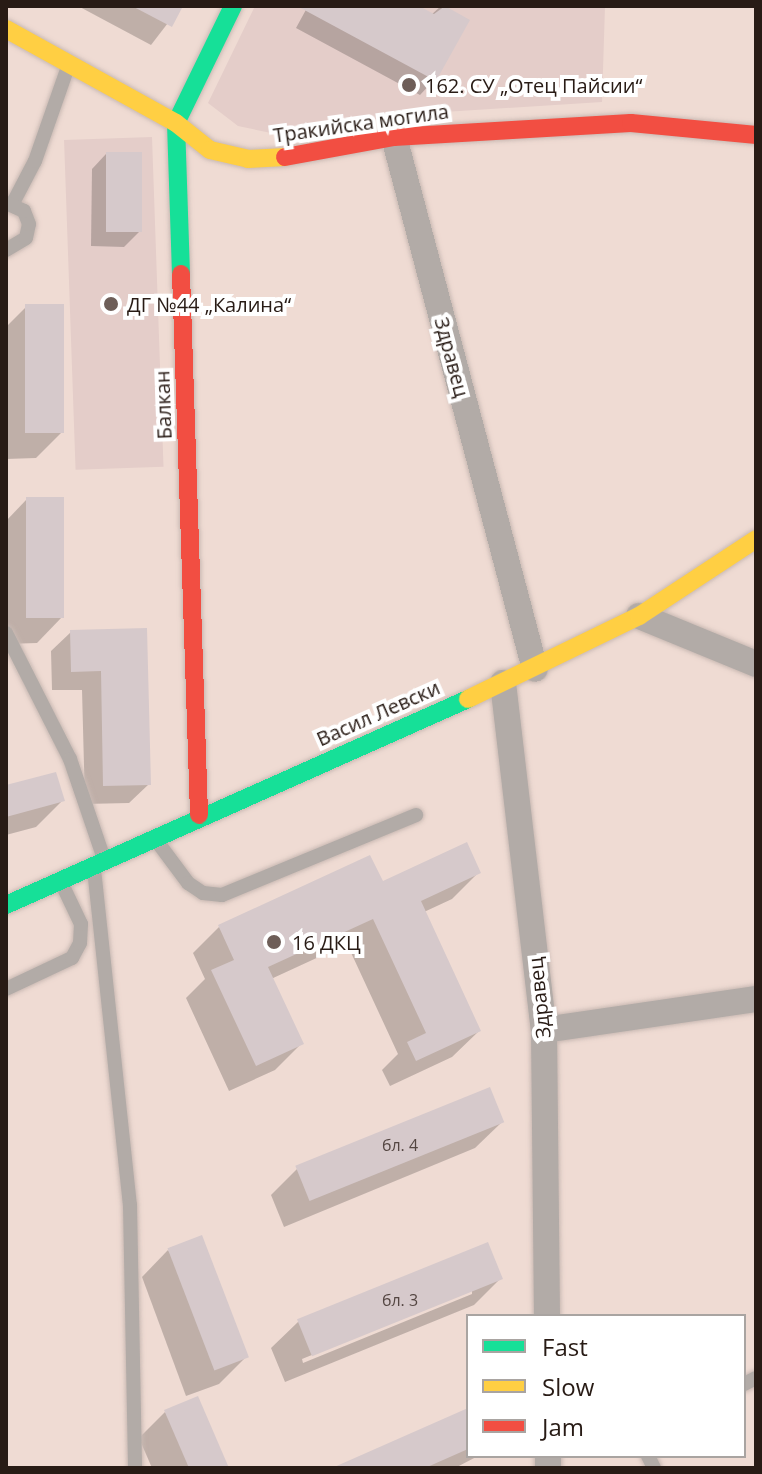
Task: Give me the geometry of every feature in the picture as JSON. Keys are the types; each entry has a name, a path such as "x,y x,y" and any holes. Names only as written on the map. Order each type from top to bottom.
{"street":[{"name":"Балкан","path":"199,815 176,123 233,6"},
{"name":"Тракийска могила","path":"6,29 176,123 210,150 248,159 294,157 394,137 631,123 756,135"},
{"name":"Здравец","path":"394,137 535,669"},
{"name":"Васил Левски","path":"6,905 199,815 535,669 639,616 756,539"},
{"path":"639,616 756,664"},
{"name":"Здравец","path":"503,683 544,1030 547,1314"},
{"path":"544,1030 756,999"}],"lane":[{"path":"6,250 26,238 29,224 10,203 35,161 70,64"},
{"path":"6,633 70,759 99,862 130,1205 135,1468"},
{"path":"153,837 188,883 203,893 222,895 416,815"},
{"path":"6,989 72,958 80,943 81,924 60,880"}],"shaded area":[{"name":"162. СУ „Отец Пайсии“","path":"255,6 605,6 602,102 397,115 310,132 271,133 238,126 208,103"},
{"name":"ДГ №44 „Калина“","path":"152,137 164,467 76,470 64,140"}],"building":[{"path":"132,6 183,6 172,27"},
{"path":"297,6 419,6 434,14 445,6 470,20 436,81"},
{"path":"106,152 142,152 142,232 106,232"},
{"path":"25,304 64,304 64,433 25,433"},
{"path":"26,497 64,497 64,618 26,618"},
{"path":"147,628 151,785 103,786 101,671 71,672 70,630"},
{"path":"56,772 65,801 6,817 6,785"},
{"name":"16 ДКЦ","path":"467,842 481,873 421,901 481,1031 416,1061 407,1042 426,1033 373,919 268,967 304,1044 256,1066 211,970 234,960 218,925 370,855 383,881"},
{"path":"490,1087 504,1122 310,1201 295,1166"},
{"path":"202,1235 249,1357 214,1371 167,1248"},
{"path":"488,1242 503,1279 312,1356 297,1319"},
{"path":"198,1396 229,1468 189,1468 164,1410"},
{"path":"466,1409 466,1450 425,1468 332,1468"}],"traffic: fast":[{"path":"181,274 176,123 233,6"},
{"path":"6,905 468,699"}],"traffic: slow":[{"path":"6,29 176,123 210,150 248,159 285,157"},
{"path":"468,699 639,616 756,539"}],"traffic: jam":[{"path":"285,157 394,137 631,123 756,135"},
{"path":"181,274 199,815"}],"place":[{"name":"162. СУ „Отец Пайсии“","path":"409,85"},
{"name":"ДГ №44 „Калина“","path":"111,304"},
{"name":"16 ДКЦ","path":"274,942"}]}
